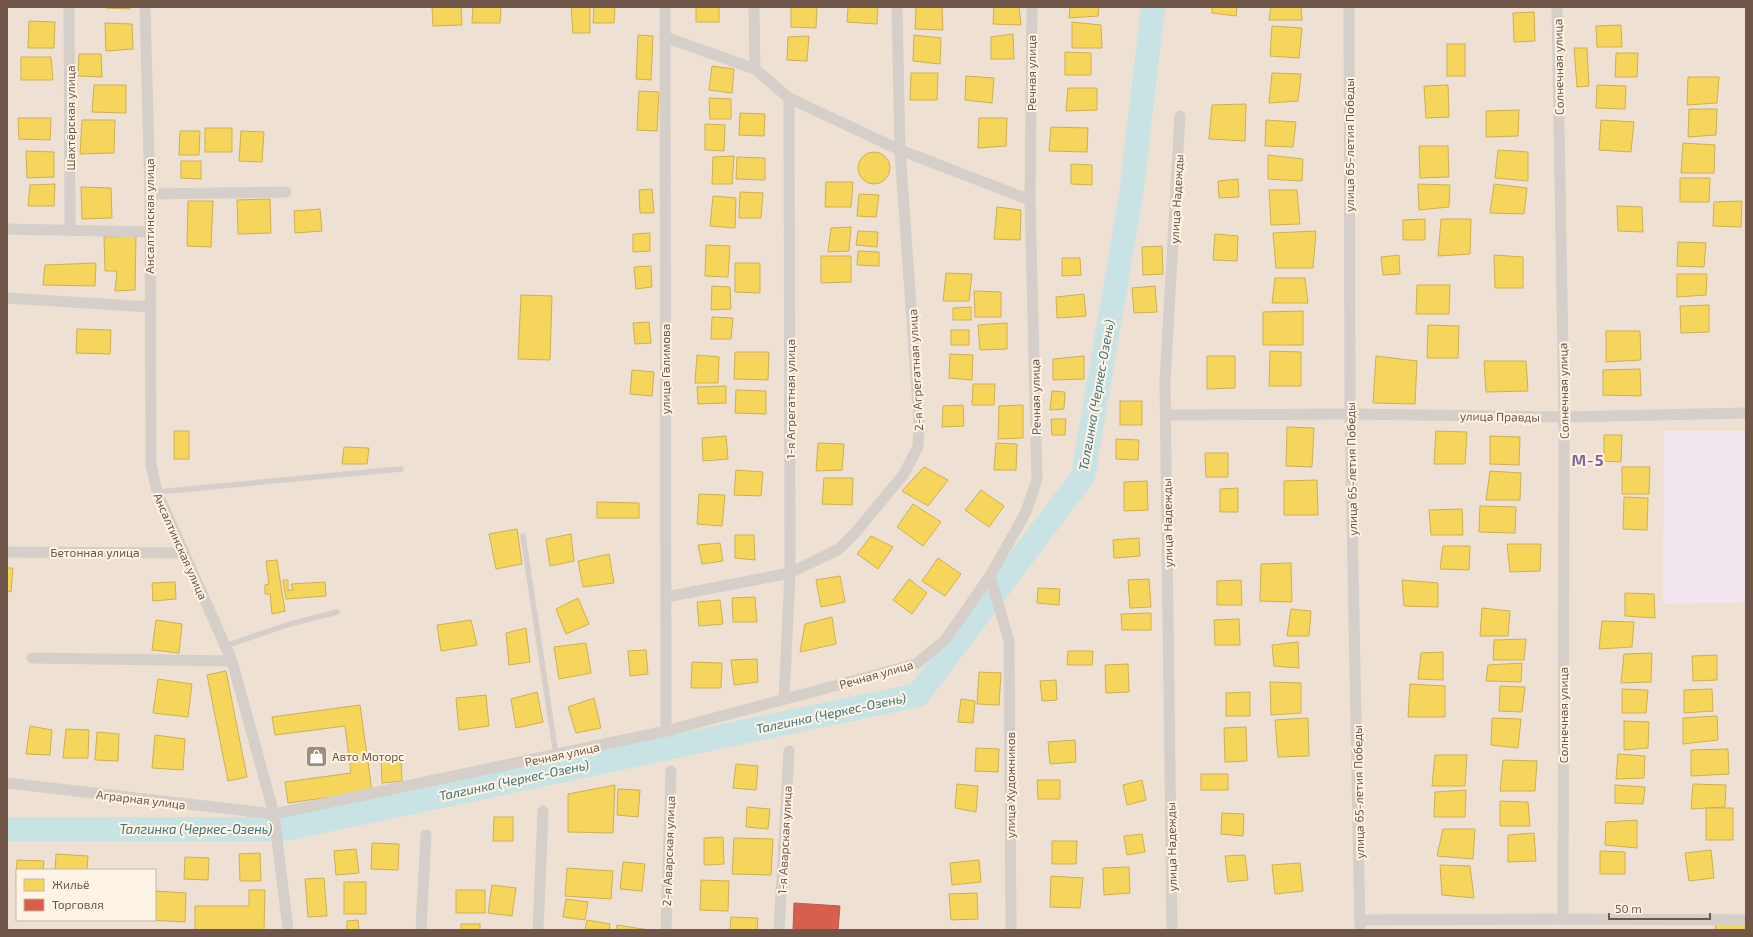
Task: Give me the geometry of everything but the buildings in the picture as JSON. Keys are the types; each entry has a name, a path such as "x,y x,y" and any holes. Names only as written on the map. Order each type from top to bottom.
{"street":[{"name":"Шахтёрская улица","path":"69,7 70,229"},
{"name":"Ансалтинская улица","path":"145,7 150,194 151,464 156,492 232,661 274,818 288,930"},
{"name":"улица Галимова","path":"665,7 666,731"},
{"path":"754,7 755,69"},
{"name":"2-я Агрегатная улица","path":"666,597 790,573 839,549 855,533 903,475 918,447 919,421 900,150 897,7"},
{"name":"Речная улица","path":"274,818 666,731 916,664 945,640 990,576 1026,512 1037,478 1030,200 1032,7"},
{"name":"улица 65-летия Победы","path":"1349,7 1350,414 1360,925"},
{"name":"Солнечная улица","path":"1557,7 1564,417 1563,919"},
{"path":"665,37 755,69 789,98 900,150 1030,200"},
{"name":"1-я Агрегатная улица","path":"784,699 790,573 789,98"},
{"name":"улица Надежды","path":"1172,930 1165,382 1180,116"},
{"path":"150,194 286,192"},
{"path":"7,229 70,229 150,232"},
{"path":"7,298 150,307"},
{"name":"улица Правды","path":"1166,415 1350,414 1564,417 1746,413"},
{"name":"Бетонная улица","path":"7,552 184,553"},
{"name":"улица Художников","path":"990,576 1009,640 1011,930"},
{"path":"32,658 232,661"},
{"name":"1-я Аварская улица","path":"779,930 789,750"},
{"name":"2-я Аварская улица","path":"666,930 671,771"},
{"name":"Аграрная улица","path":"7,783 274,818"},
{"path":"538,930 544,811"},
{"path":"421,930 426,835"},
{"path":"1360,925 1563,919 1746,920"}],"lane":[{"path":"156,492 401,469"},
{"path":"522,536 556,756"},
{"path":"225,646 290,624 337,612"}],"shaded area":[{"path":"7,7 1746,7 1746,930 7,930"},
{"path":"1664,431 1746,431 1746,602 1663,604"}],"waterway":[{"name":"Талгинка (Черкес-Озень)","path":"7,829 285,829 918,695 1083,476 1131,195 1153,7"}],"place":[{"name":"Авто Моторс","path":"316,756"}],"district":[{"name":"М-5","path":"1588,459"}]}
